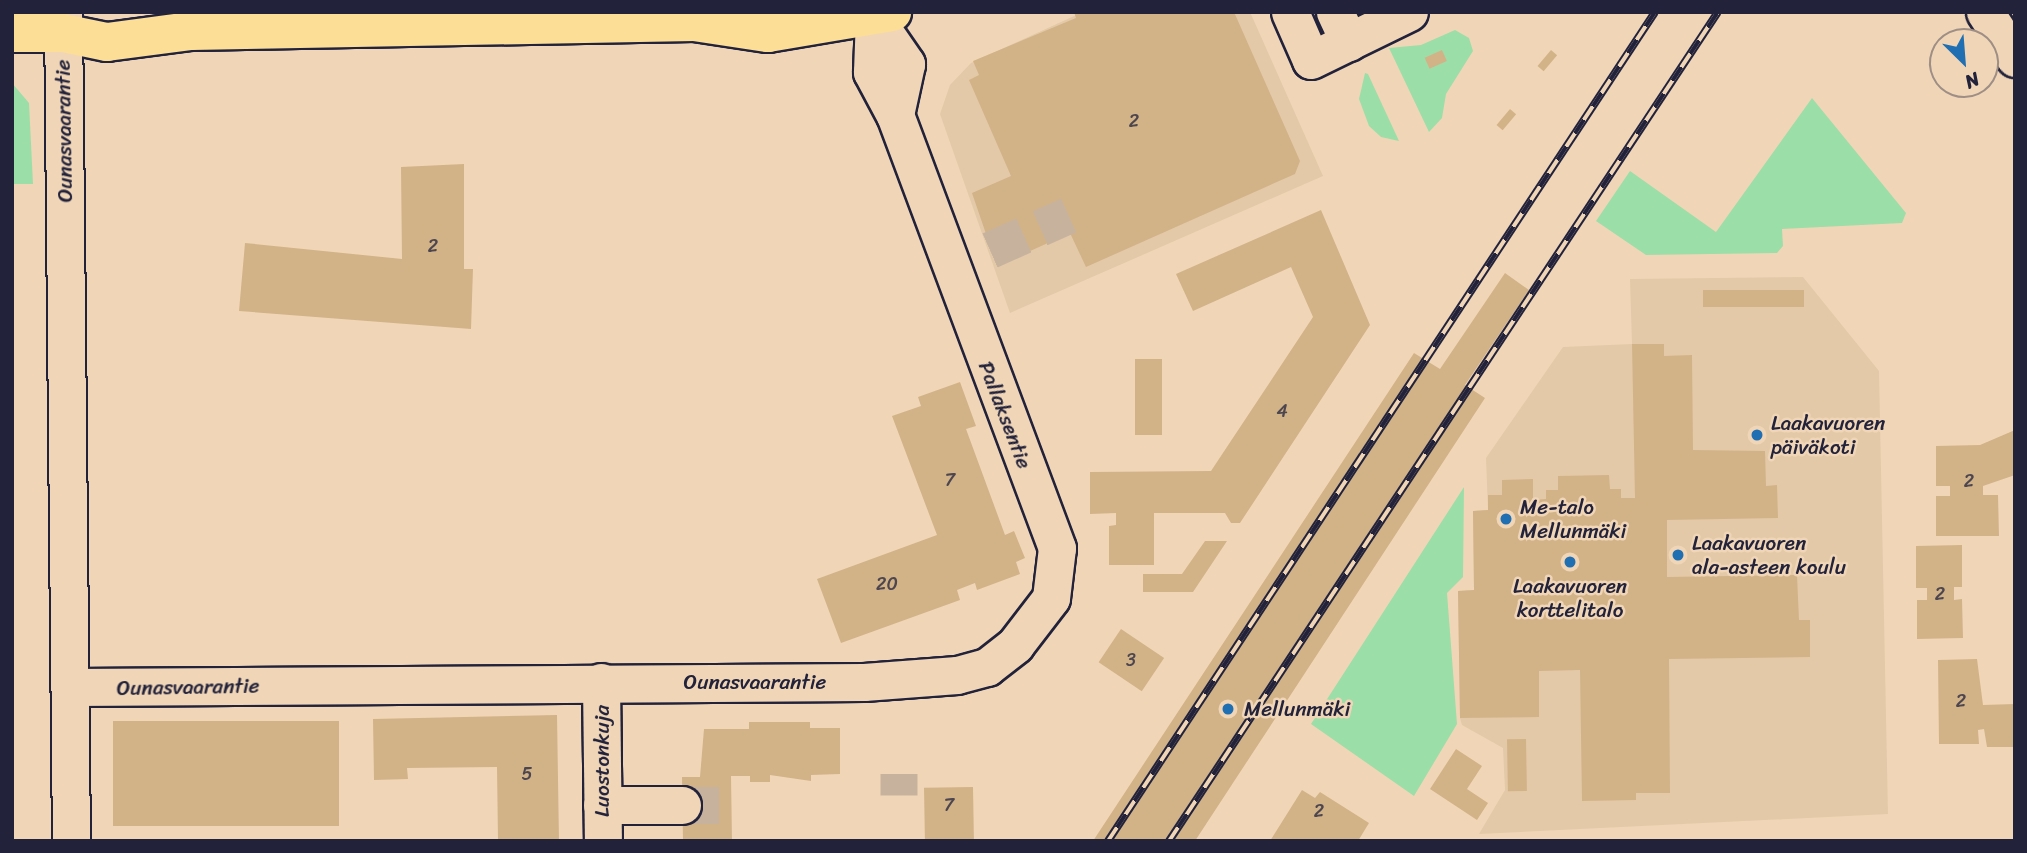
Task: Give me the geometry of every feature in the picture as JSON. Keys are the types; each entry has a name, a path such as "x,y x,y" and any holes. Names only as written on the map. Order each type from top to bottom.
{"main road":[{"path":"12,33 63,23 107,42 191,31 704,17 768,33 879,14"}],"street":[{"path":"1290,12 1311,60 1342,27 1409,12"},
{"path":"1985,12 2015,58"},
{"name":"Pallaksentie","path":"879,14 872,72 895,115 1057,548 1058,574 1037,622 987,667 957,675"},
{"name":"Ounasvaarantie","path":"63,23 58,568 72,687 864,682 957,675"},
{"name":"Luostonkuja","path":"601,682 603,823"},
{"path":"71,841 72,687"},
{"path":"603,823 682,805"}],"shaded area":[{"path":"1083,12 1250,12 1323,176 1010,313 940,114 950,85 971,63"},
{"name":"Laakavuoren ala-asteen koulu","path":"1803,277 1879,371 1888,814 1479,834 1505,790 1503,748 1462,725 1458,591 1474,590 1473,511 1488,510 1486,458 1563,347 1632,344 1630,279"}],"green space":[{"path":"1455,30 1469,38 1473,51 1446,94 1442,118 1429,132 1389,48 1421,45"},
{"path":"1365,73 1368,74 1399,141 1381,137 1369,126 1359,99"},
{"path":"12,83 29,103 33,184 12,184"},
{"path":"1812,98 1906,213 1902,223 1782,229 1783,246 1777,253 1646,255 1596,221 1630,171 1716,232"},
{"path":"1464,487 1463,577 1447,593 1457,724 1414,796 1311,724"}],"building":[{"path":"1074,12 1234,12 1300,161 1295,174 1086,267 1070,233 997,266 972,193 1011,176 969,80 979,75 973,61 1076,18"},
{"path":"1442,50 1447,61 1430,69 1425,58"},
{"path":"1551,50 1557,55 1544,71 1538,66"},
{"path":"1510,109 1516,114 1503,130 1497,125"},
{"path":"464,164 464,269 473,269 471,329 239,311 245,243 402,259 401,167"},
{"path":"1321,210 1370,325 1240,523 1231,523 1225,513 1154,513 1154,565 1109,565 1109,526 1116,525 1116,513 1090,514 1090,472 1211,471 1313,317 1291,267 1193,311 1176,274"},
{"path":"1505,273 1529,290 1465,385 1485,398 1195,841 1093,841 1414,353 1440,369"},
{"path":"1703,290 1804,290 1804,307 1703,307"},
{"name":"Laakavuoren korttelitalo","path":"1632,344 1664,344 1664,356 1692,355 1693,450 1765,451 1766,486 1777,485 1778,518 1667,520 1667,577 1797,575 1799,620 1810,620 1810,657 1669,659 1670,793 1636,793 1636,800 1582,801 1580,670 1539,671 1539,717 1460,718 1458,591 1474,590 1473,511 1488,510 1488,495 1502,495 1502,480 1533,479 1533,500 1546,499 1546,490 1558,490 1558,476 1609,475 1610,489 1621,489 1621,498 1635,498"},
{"path":"1135,359 1162,359 1162,435 1135,435"},
{"path":"960,382 976,426 966,429 1005,535 1014,531 1025,558 1016,562 1020,574 977,590 975,583 957,590 960,600 841,643 817,579 937,535 892,416 921,406 918,397"},
{"path":"2015,430 2015,475 1983,486 1983,495 1998,495 1999,536 1936,536 1936,496 1950,496 1950,486 1936,486 1936,446 1980,445"},
{"path":"1205,541 1227,541 1193,592 1143,592 1143,574 1182,574"},
{"path":"1962,545 1962,587 1954,587 1954,600 1962,599 1963,638 1917,639 1917,600 1927,600 1927,588 1916,588 1916,546"},
{"path":"1121,629 1164,658 1142,691 1099,662"},
{"path":"1977,659 1983,705 2015,704 2015,747 1987,747 1984,729 1978,730 1979,744 1939,744 1938,660"},
{"path":"557,715 559,841 498,841 497,767 407,768 408,779 374,780 373,719"},
{"path":"113,721 339,721 339,826 113,826"},
{"path":"749,722 810,722 810,728 840,728 840,774 811,775 811,781 770,775 770,782 750,782 750,776 731,776 732,841 683,841 682,777 700,777 704,729 749,729"},
{"path":"1507,739 1526,739 1527,791 1508,791"},
{"path":"1456,749 1482,766 1467,789 1488,803 1477,820 1430,789"},
{"path":"973,787 974,841 925,841 924,788"},
{"path":"1302,790 1315,798 1320,792 1369,823 1358,841 1270,841"}],"tunnel":[{"path":"990,250 1069,215"},
{"path":"899,773 899,795"},
{"path":"682,805 731,805"}],"railway":[{"path":"1108,841 1655,12"},
{"path":"1169,841 1718,12"}],"place":[{"name":"Laakavuoren päiväkoti","path":"1757,435"},
{"name":"Me-talo Mellunmäki","path":"1506,519"},
{"name":"Laakavuoren ala-asteen koulu","path":"1678,555"},
{"name":"Laakavuoren korttelitalo","path":"1570,562"},
{"name":"Mellunmäki","path":"1228,709"}]}
